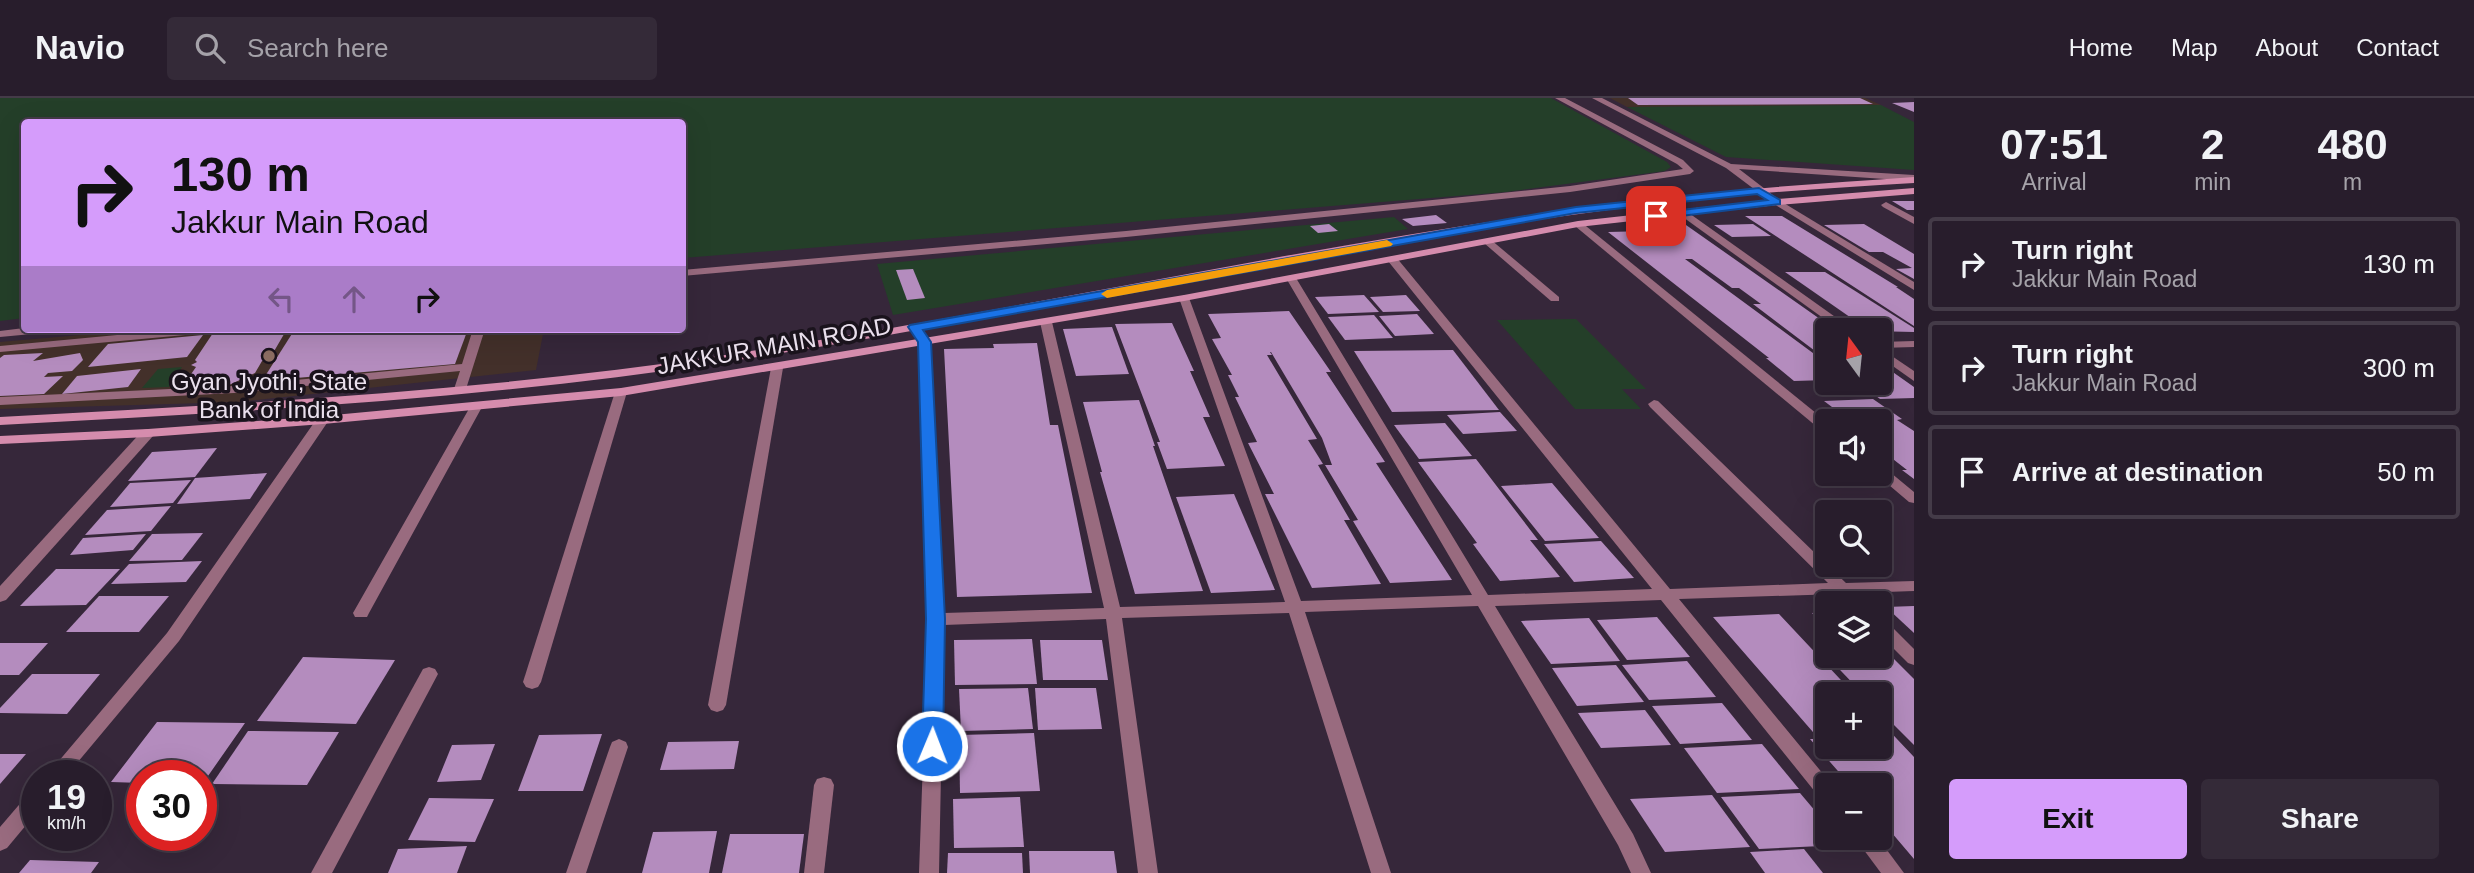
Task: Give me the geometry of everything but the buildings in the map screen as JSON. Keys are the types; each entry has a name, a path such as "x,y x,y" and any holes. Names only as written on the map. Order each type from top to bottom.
{"main road":[{"name":"JAKKUR MAIN ROAD","path":"0,421 230,408 655,369 915,327 1576,210 1759,191 1914,179"},
{"name":"JAKKUR MAIN ROAD","path":"0,440 148,433 323,420 621,392 1184,298 1578,224 1777,202 1914,191"}],"street":[{"path":"686,273 1126,234 1570,189 1690,170 1680,162 1559,98"},
{"path":"1596,98 1729,166 1759,191 1914,288"},
{"path":"1729,166 1914,179"},
{"path":"1886,205 1914,221"},
{"path":"1683,213 1831,318"},
{"path":"1578,224 1815,418"},
{"path":"1487,241 1555,299"},
{"path":"1392,259 1815,777"},
{"path":"1291,278 1626,840 1641,873"},
{"path":"1184,298 1295,607 1381,873"},
{"path":"1046,322 1113,613 1148,873"},
{"path":"915,327 925,342 936,619 929,873"},
{"path":"0,334 21,332"},
{"path":"0,349 174,333"},
{"path":"460,389 478,333"},
{"path":"1892,345 1914,344"},
{"path":"1892,361 1914,377"},
{"path":"0,401 253,388 467,367"},
{"path":"717,705 777,368"},
{"path":"532,682 621,392"},
{"path":"1654,404 1842,589"},
{"path":"361,613 476,407"},
{"path":"69,760 173,637 323,420"},
{"path":"0,596 148,433"},
{"path":"1892,481 1914,499"},
{"path":"936,619 1914,586"},
{"path":"1892,637 1914,659"},
{"path":"321,873 429,674"},
{"path":"576,873 619,747"},
{"path":"814,873 824,785"},
{"path":"0,842 21,817"},
{"path":"1875,850 1894,873"}],"shaded area":[{"path":"1610,98 1865,98 1881,105 1627,107"},
{"name":"Gyan Jyothi, State Bank of India","path":"103,333 543,333 536,370 238,402 0,409 0,342"}],"green space":[{"path":"0,98 1551,98 1667,162 1671,167 1665,171 1506,192 686,258 686,119 21,119 21,318 0,321"},
{"path":"1881,105 1914,122 1914,170 1726,157 1627,107"},
{"path":"1394,217 1408,229 893,315 877,264"},
{"path":"1576,319 1646,389 1622,389 1641,409 1575,409 1497,320"},
{"path":"182,367 169,387 142,388 158,369"}],"slow traffic":[{"path":"1107,294 1387,244"}],"place":[{"name":"Gyan Jyothi, State Bank of India","path":"269,356"}],"route":[{"path":"932,746 936,619 925,342 915,327 1576,210 1759,191 1777,202 1656,216"}]}
